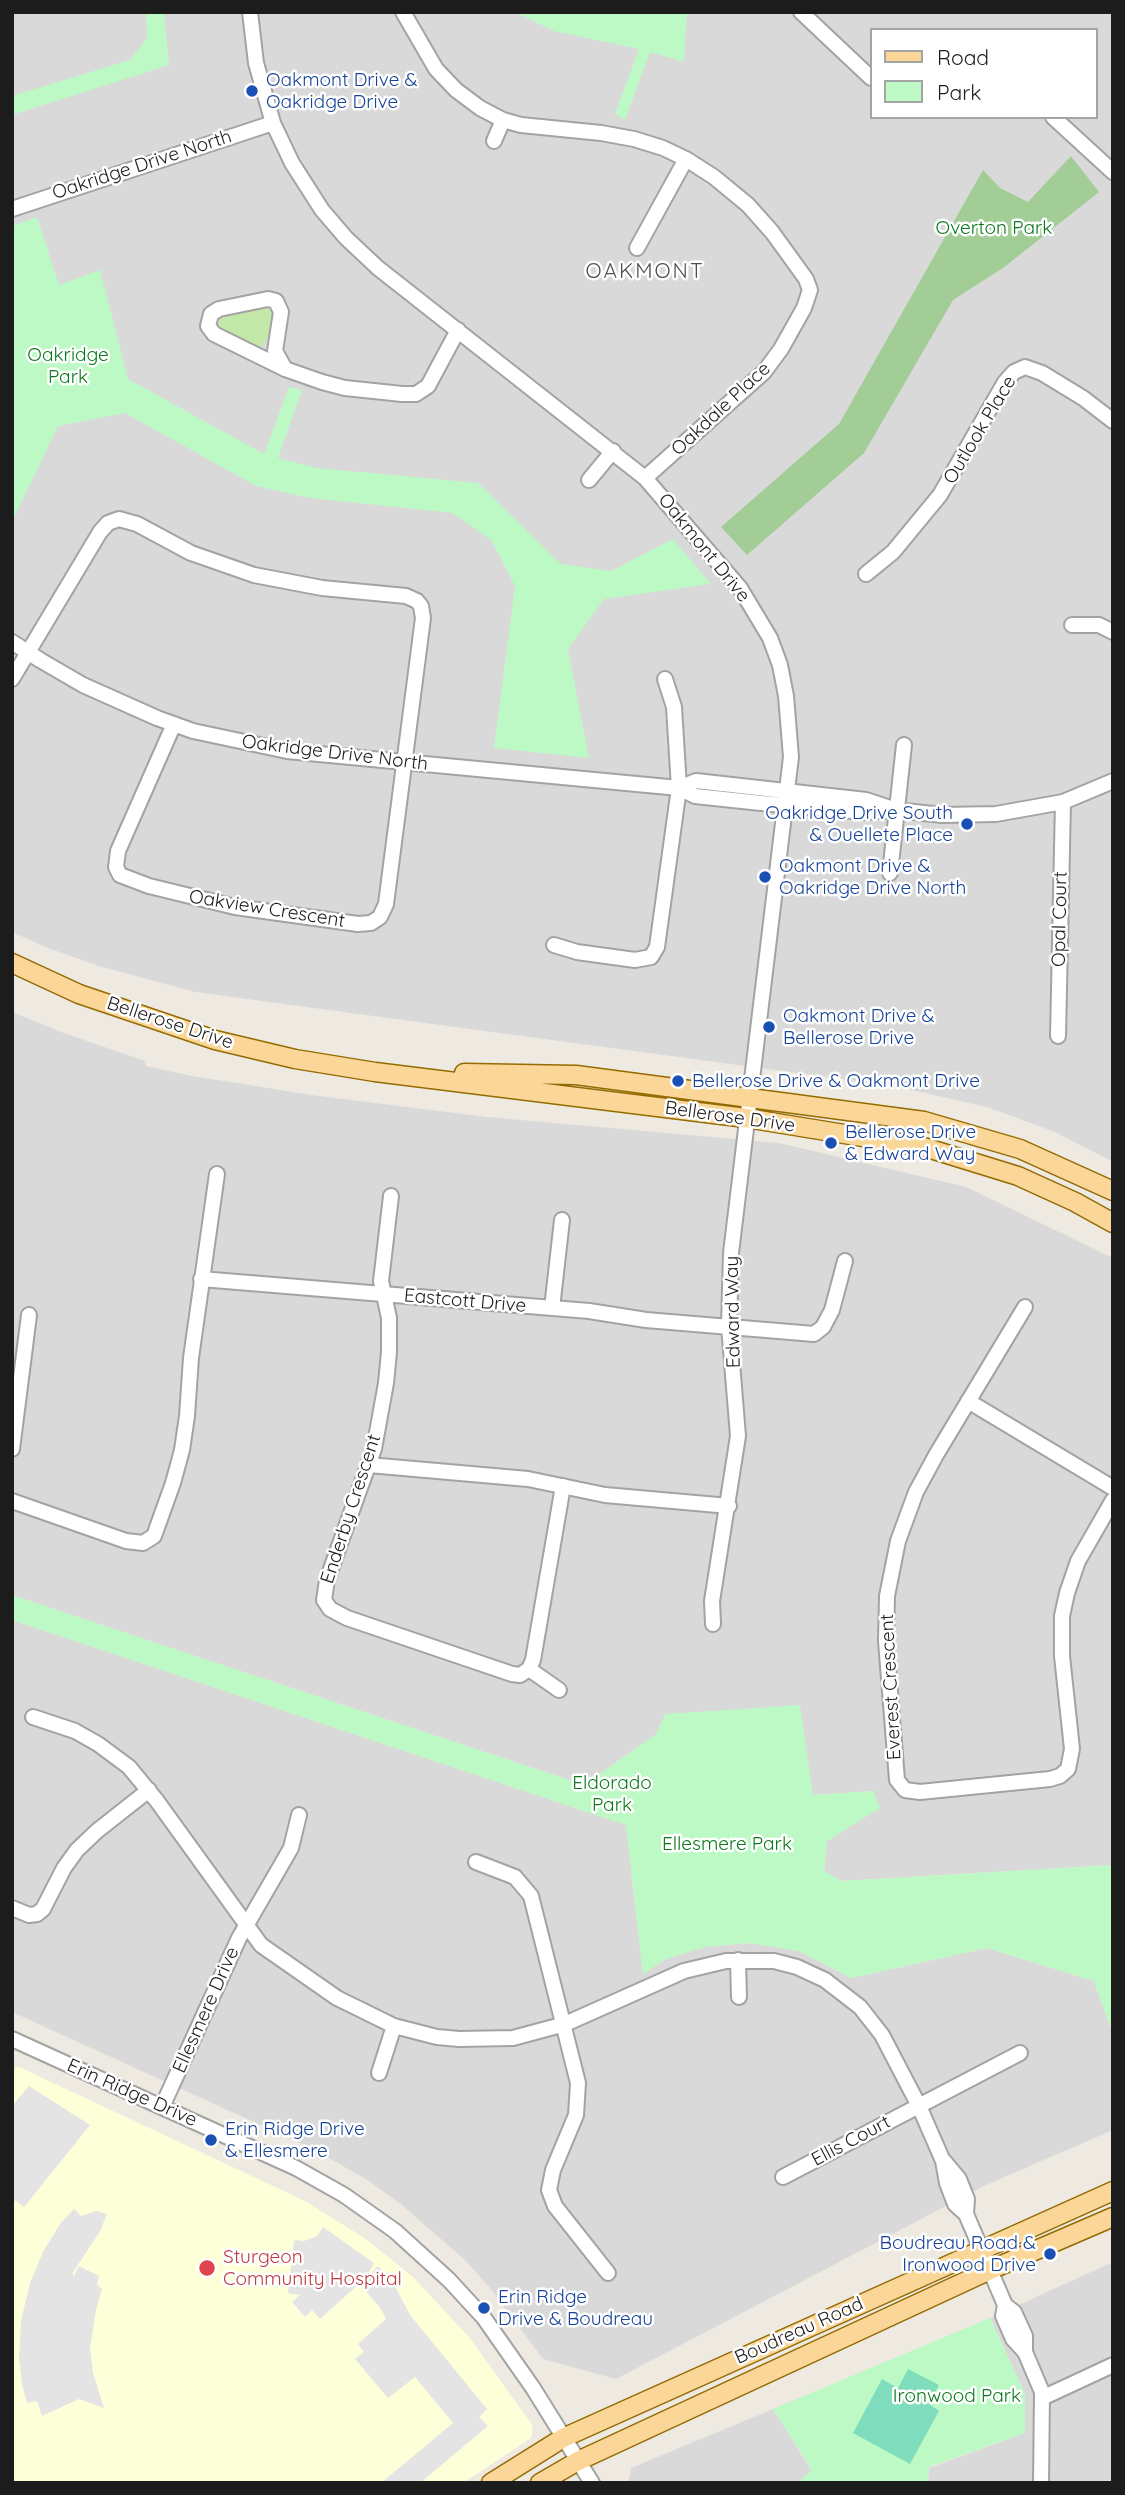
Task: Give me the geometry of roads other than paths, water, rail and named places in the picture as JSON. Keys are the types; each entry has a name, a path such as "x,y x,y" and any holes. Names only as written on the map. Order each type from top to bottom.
{"main road":[{"name":"Bellerose Drive","path":"12,963 79,994 215,1040 295,1059 375,1072 746,1118 890,1139 958,1155 1047,1188 1113,1223"},
{"name":"Bellerose Drive","path":"375,1072 576,1074 924,1121 1020,1149 1113,1191"},
{"name":"Boudreau Road","path":"491,2483 563,2438 1113,2191"},
{"name":"Boudreau Road","path":"540,2483 578,2461 990,2270 1113,2217"}],"street":[{"name":"Oakmont Drive","path":"250,12 256,63 273,123 301,178 322,210 346,238 378,268 645,478 731,576 770,638 780,665 789,717 791,757 746,1118"},
{"name":"Oakdale Place","path":"402,12 430,60 446,80 468,100 503,120 521,125 615,135 652,144 686,159 714,177 757,215 809,285 809,295 781,348 756,382 645,478"},
{"path":"801,12 870,77"},
{"path":"1056,119 1113,172"},
{"path":"494,141 503,120"},
{"name":"Oakridge Drive North","path":"12,209 273,123"},
{"path":"637,248 686,159"},
{"path":"285,369 277,358 274,346 281,312 276,302 268,299 219,309 211,314 208,326 214,334 285,369 345,388 416,394 428,386 458,330"},
{"name":"Outlook Place","path":"866,574 893,552 940,495 1005,382 1014,372 1025,367 1042,373 1083,398 1113,421"},
{"path":"590,480 612,451"},
{"path":"12,679 100,532 108,523 119,519 137,524 191,553 254,575 301,585 412,598 421,606 423,618 404,762"},
{"path":"1072,625 1098,625 1113,632"},
{"name":"Oakridge Drive North","path":"12,642 100,694 174,724 277,750 678,788 695,796 785,798 864,812 896,810 970,816 1063,802 1113,781"},
{"path":"554,945 577,953 635,960 646,959 655,952 659,940 678,788 674,707 665,679"},
{"name":"Oakview Crescent","path":"174,724 118,851 116,867 120,874 134,881 235,907 358,924 377,920 386,904 404,762"},
{"path":"890,873 904,745"},
{"name":"Opal Court","path":"1058,1035 1063,802"},
{"name":"Edward Way","path":"713,1624 712,1601 738,1436 729,1326 732,1252 746,1118"},
{"path":"12,1501 132,1542 143,1543 155,1535 182,1450 201,1279 217,1174"},
{"name":"Enderby Crescent","path":"391,1196 380,1281 388,1318 390,1352 378,1428 369,1465 318,1601 347,1618 512,1674 520,1675 530,1669"},
{"path":"552,1308 562,1220"},
{"name":"Eastcott Drive","path":"201,1279 817,1333 832,1310 845,1261"},
{"path":"1025,1307 968,1401 1113,1488"},
{"path":"12,1449 29,1315"},
{"name":"Everest Crescent","path":"968,1401 916,1493 898,1541 887,1596 886,1641 897,1780 905,1790 920,1792 1050,1779 1060,1776 1068,1769 1072,1749 1062,1656 1062,1616 1078,1561 1113,1500"},
{"path":"369,1465 528,1479 605,1495 729,1506"},
{"path":"559,1690 530,1669 563,1486"},
{"path":"33,1717 66,1727 98,1744 129,1768 149,1790 246,1926 291,1848 299,1815"},
{"path":"12,1908 29,1915 37,1914 43,1909 64,1868 77,1850 97,1830 149,1790"},
{"path":"476,1862 515,1877 531,1896 578,2083 578,2103 571,2131 551,2176 549,2190 555,2206 608,2273"},
{"name":"Ellesmere Drive","path":"162,2107 246,1926 261,1945 337,1998 394,2026 437,2037 497,2040 531,2034 565,2024 684,1971 712,1963 738,1960 785,1963 825,1980 845,1994 868,2016 882,2035 919,2105 943,2161 955,2204 967,2214 982,2248 1005,2305 1003,2316 1013,2339 1025,2352 1042,2398 1041,2483"},
{"path":"738,1960 739,1997"},
{"path":"379,2073 394,2026"},
{"name":"Erin Ridge Drive","path":"12,2039 296,2168 344,2195 396,2231 449,2280 484,2318 507,2349 592,2483"},
{"name":"Ellis Court","path":"783,2177 1020,2053"},
{"path":"1042,2398 1113,2365"}],"place":[{"name":"Oakmont Drive & Oakridge Drive","path":"252,91"},
{"name":"Oakridge Drive South & Ouellete Place","path":"967,824"},
{"name":"Oakmont Drive & Oakridge Drive North","path":"765,877"},
{"name":"Oakmont Drive & Bellerose Drive","path":"769,1027"},
{"name":"Bellerose Drive & Oakmont Drive","path":"678,1081"},
{"name":"Bellerose Drive & Edward Way","path":"831,1143"},
{"name":"Erin Ridge Drive & Ellesmere","path":"211,2140"},
{"name":"Boudreau Road & Ironwood Drive","path":"1050,2254"},
{"name":"Sturgeon Community Hospital","path":"207,2268"},
{"name":"Erin Ridge Drive & Boudreau","path":"484,2308"}],"district":[{"name":"OAKMONT","path":"645,272"}],"park label":[{"name":"Overton Park","path":"994,228"},
{"name":"Oakridge Park","path":"68,366"},
{"name":"Eldorado Park","path":"612,1794"},
{"name":"Ellesmere Park","path":"727,1844"},
{"name":"Ironwood Park","path":"957,2396"}]}
